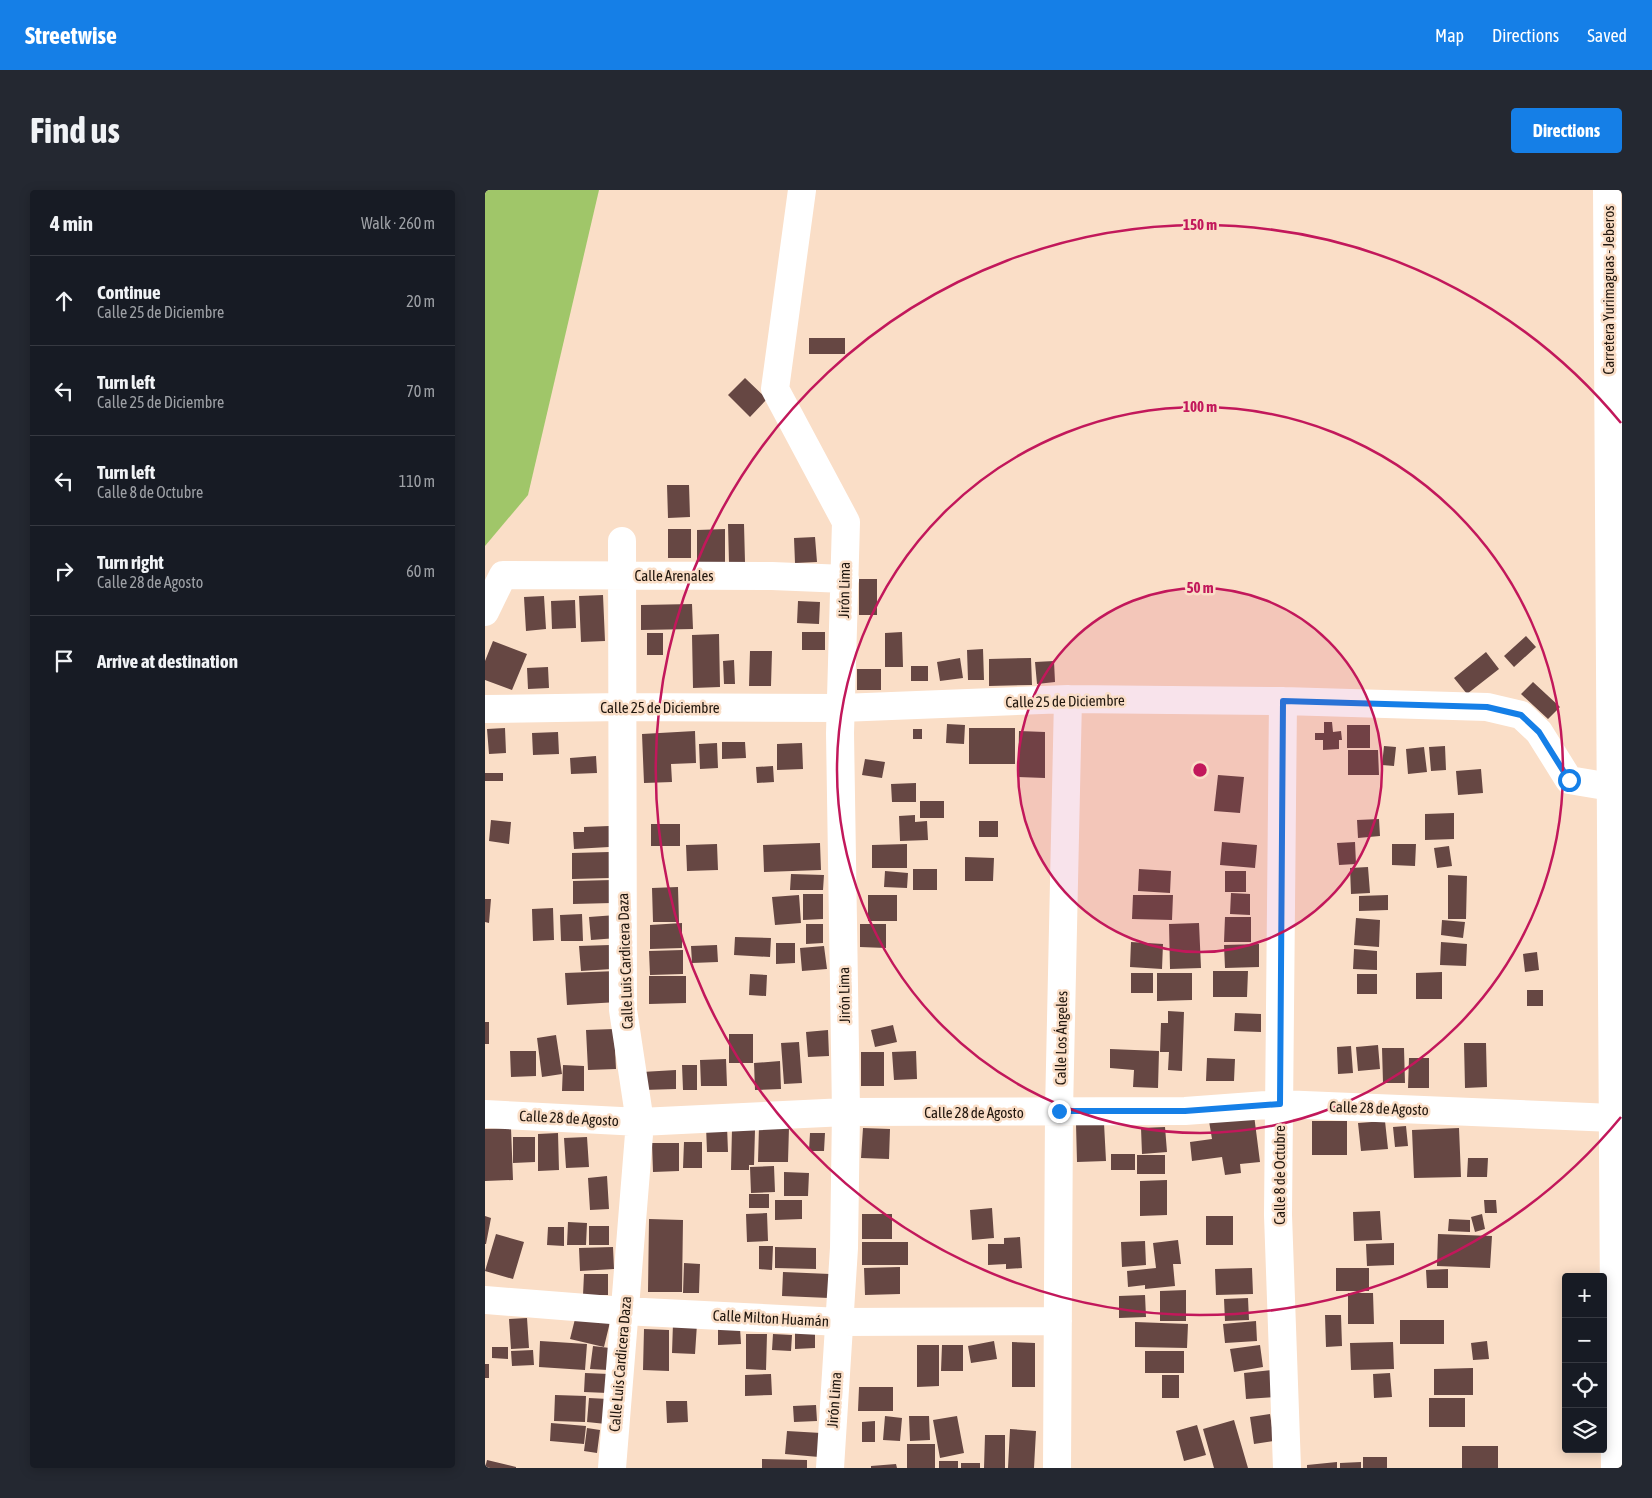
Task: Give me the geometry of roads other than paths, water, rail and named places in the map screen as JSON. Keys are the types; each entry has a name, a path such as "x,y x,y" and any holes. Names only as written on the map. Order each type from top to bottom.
{"street":[{"name":"Jirón Lima","path":"802,190 775,389 846,522 840,733 846,1112 844,1248 830,1468"},
{"name":"Carretera Yurimaguas - Jeberos","path":"1607,190 1611,786 1617,870 1617,1038 1613,1118 1618,1200 1618,1396 1615,1468"},
{"name":"Calle Luis Cardicera Daza","path":"612,1468 640,1122 623,1010 622,541"},
{"name":"Calle Arenales","path":"485,612 503,575 772,576 845,579"},
{"name":"Calle 25 de Diciembre","path":"485,709 623,707 841,708 1069,699 1283,701 1487,707 1521,715 1539,732 1569,780 1611,786"},
{"name":"Calle Los Ángeles","path":"1057,1468 1059,1111 1069,699"},
{"name":"Calle 8 de Octubre","path":"1283,701 1278,1215 1287,1468"},
{"name":"Calle 28 de Agosto","path":"485,1114 640,1122 846,1112 1185,1111 1280,1104 1613,1118"},
{"name":"Calle Milton Huamán","path":"485,1300 624,1311 839,1322 1058,1321"}]}
